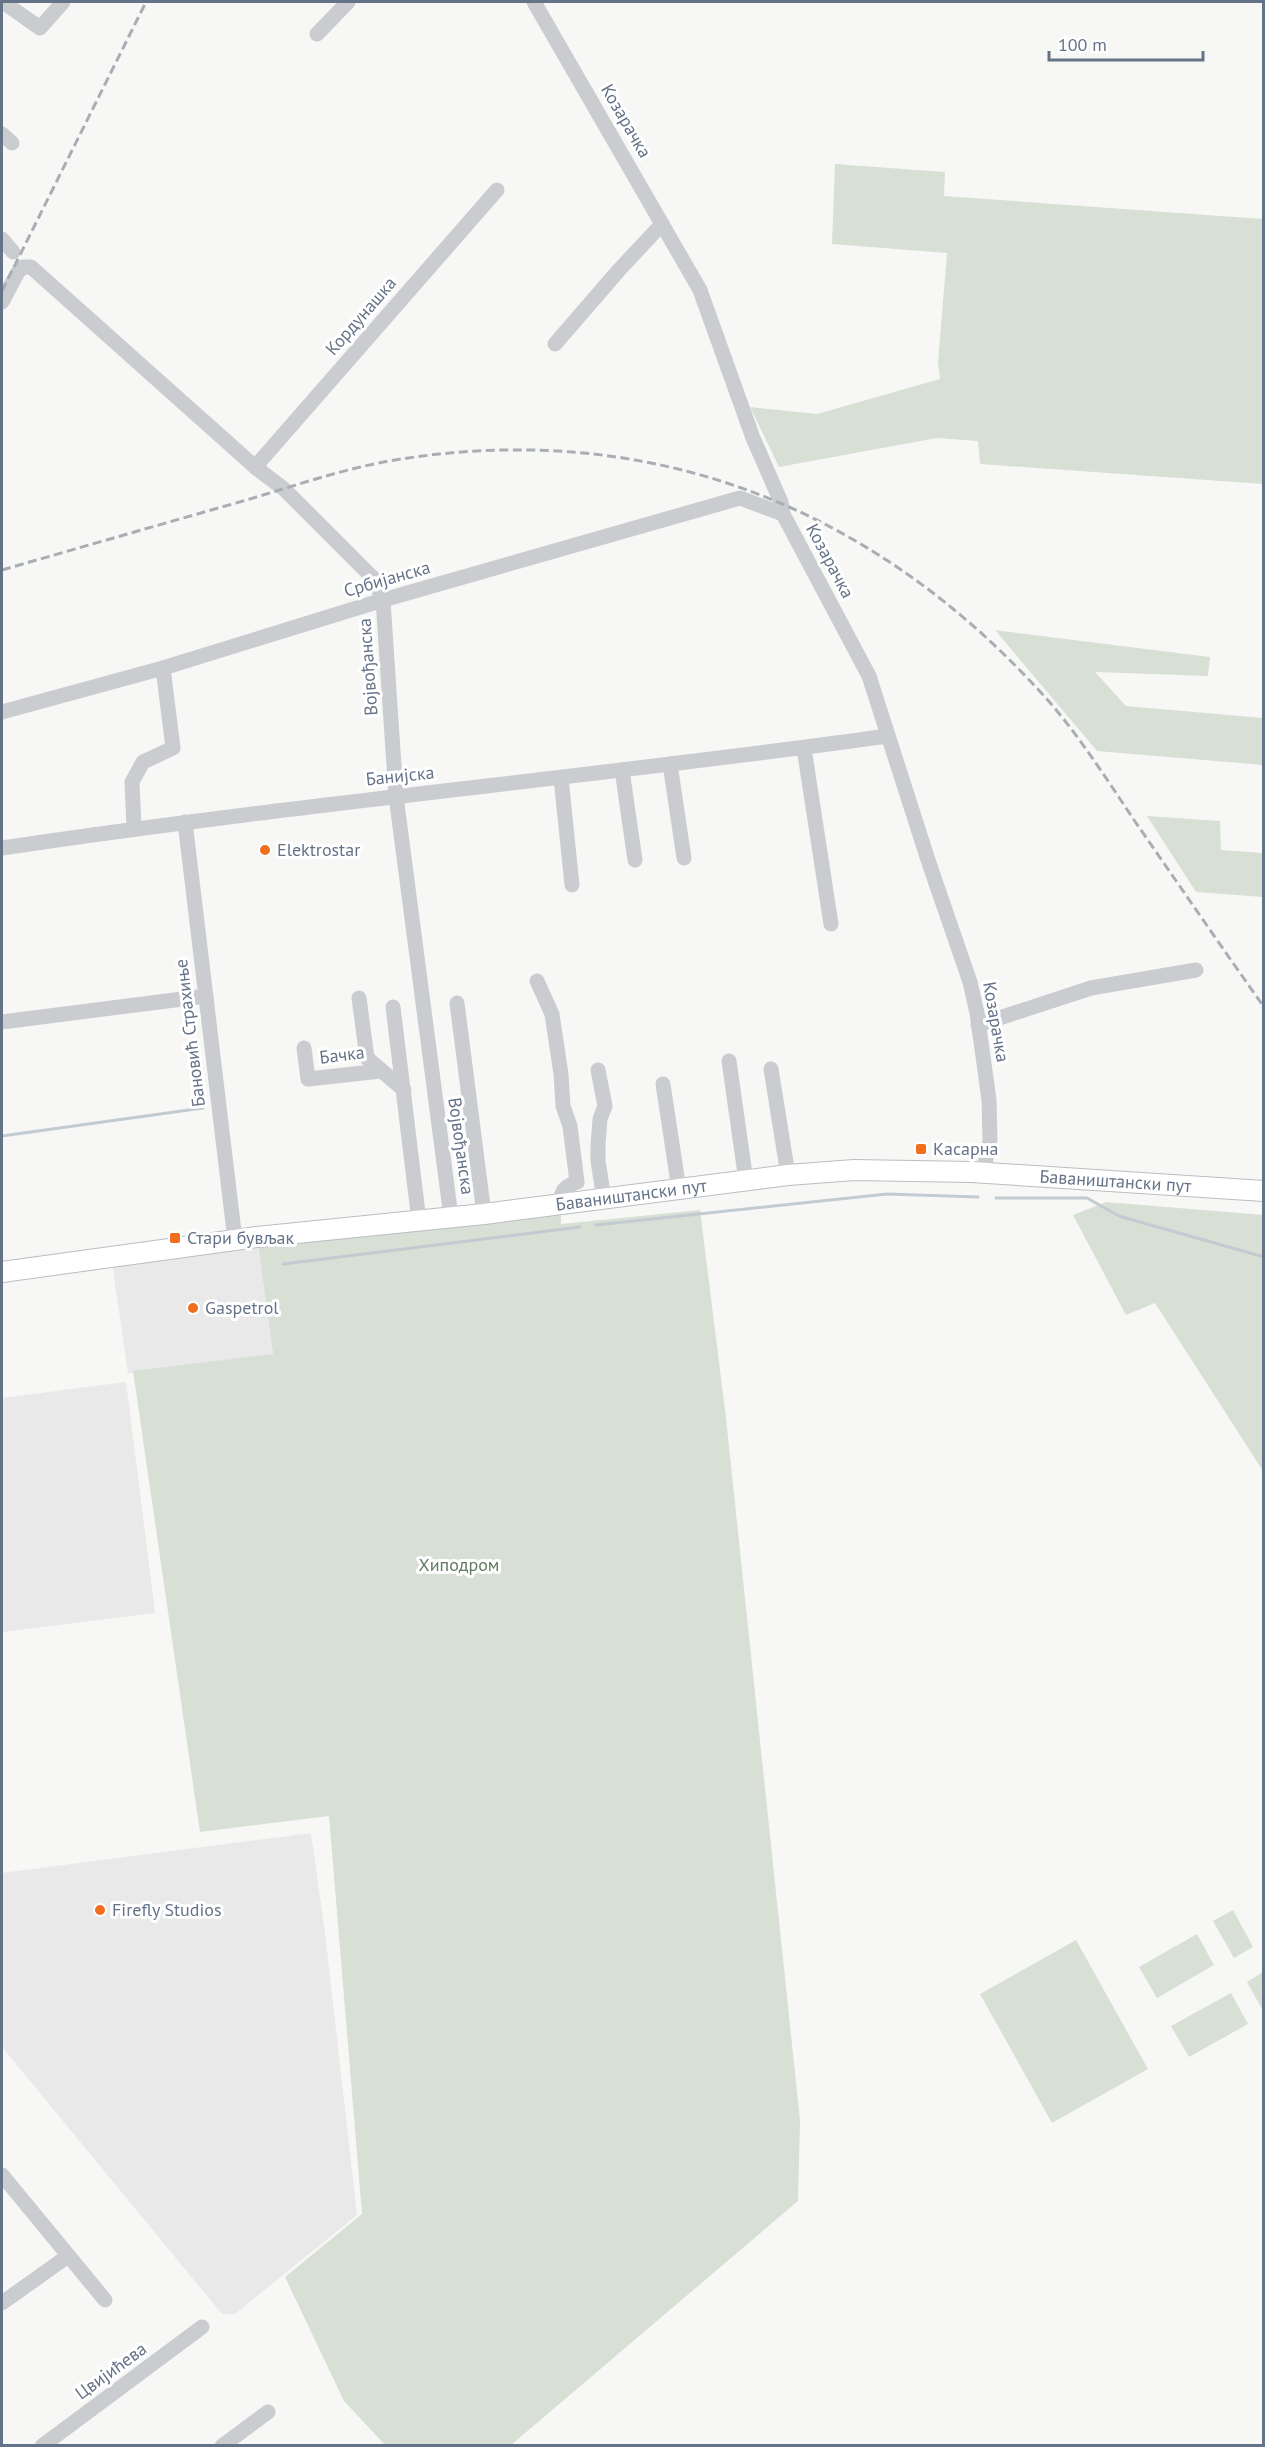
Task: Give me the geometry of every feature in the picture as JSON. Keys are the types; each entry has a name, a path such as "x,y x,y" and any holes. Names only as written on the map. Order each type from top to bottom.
{"main road":[{"name":"Баваништански пут","path":"2,1272 235,1240 484,1214 788,1175 865,1170 983,1173 1263,1191"}],"street":[{"path":"3,2 40,28 63,2"},
{"path":"317,34 348,2"},
{"name":"Козарачка","path":"534,2 700,290 753,438 781,502 783,514 869,676 970,982 989,1100 990,1140 983,1173"},
{"name":"Кордунашка","path":"255,467 497,190"},
{"path":"555,344 662,224"},
{"path":"2,239 13,252"},
{"name":"Војвођанска","path":"2,302 18,272 28,266 255,467 284,489 373,578 383,600 396,796 451,1217"},
{"name":"Србијанска","path":"2,712 163,668 383,600 740,498 783,514"},
{"path":"134,828 132,782 143,762 173,747 163,668"},
{"name":"Банијска","path":"2,848 134,828 561,778 888,736"},
{"path":"804,748 831,924"},
{"path":"670,764 684,858"},
{"path":"622,770 634,860"},
{"path":"561,778 572,885"},
{"name":"Бановић Страхиње","path":"185,822 235,1240"},
{"path":"978,1025 1091,988 1196,970"},
{"path":"537,981 552,1014 561,1074 563,1106 570,1126 577,1182 566,1186 560,1195 561,1204"},
{"path":"2,1022 206,996"},
{"path":"359,999 368,1058 404,1090"},
{"path":"457,1003 484,1214"},
{"path":"393,1007 419,1221"},
{"name":"Бачка","path":"304,1048 308,1079 381,1071"},
{"path":"729,1060 746,1180"},
{"path":"771,1069 788,1175"},
{"path":"598,1070 605,1106 600,1119 597,1145 597,1161 604,1199"},
{"path":"663,1084 679,1190"},
{"path":"2,2175 105,2300"},
{"path":"2,2303 68,2256"},
{"name":"Цвијићева","path":"42,2445 202,2327"},
{"path":"222,2445 268,2412"}],"shaded area":[{"name":"Gaspetrol","path":"258,1246 273,1354 128,1373 112,1263"},
{"path":"126,1382 155,1613 2,1632 2,1398"},
{"path":"311,1833 325,1933 357,2215 235,2314 222,2314 2,2047 2,1873"}],"green space":[{"path":"835,164 945,172 944,196 1263,219 1263,484 980,464 978,441 937,438 779,467 750,407 817,414 940,379 938,362 947,253 832,244"},
{"path":"995,630 1210,657 1208,676 1095,672 1126,706 1263,718 1263,765 1097,751"},
{"path":"1147,816 1220,821 1221,850 1263,853 1263,897 1196,892"},
{"path":"1106,1202 1263,1215 1263,1471 1155,1303 1126,1315 1073,1215"},
{"name":"Хиподром","path":"561,1204 561,1224 700,1210 726,1418 800,2120 798,2201 511,2445 385,2445 344,2401 285,2277 362,2214 329,1816 200,1832 133,1371 273,1354 257,1237"},
{"path":"1233,1910 1253,1947 1234,1958 1213,1921"},
{"path":"1197,1934 1214,1965 1157,1998 1139,1967"},
{"path":"1076,1940 1148,2069 1052,2123 980,1994"},
{"path":"1263,1972 1263,2011 1247,1982"},
{"path":"1231,1993 1248,2024 1189,2057 1171,2026"}],"waterway":[{"path":"2,1136 203,1108"},
{"path":"596,1225 887,1194 978,1197"},
{"path":"996,1198 1087,1198 1119,1216 1264,1257"},
{"path":"283,1264 580,1227"}],"railway":[{"path":"2,291 146,2"},
{"path":"2,570 315,479 389,461 484,451 576,452 664,466 748,490 829,526 906,573 978,630 1045,697 1091,757 1264,1007"}],"place":[{"name":"Elektrostar","path":"265,850"},
{"name":"Касарна","path":"921,1149"},
{"name":"Стари бувљак","path":"175,1238"},
{"name":"Gaspetrol","path":"193,1308"},
{"name":"Firefly Studios","path":"100,1910"}]}
